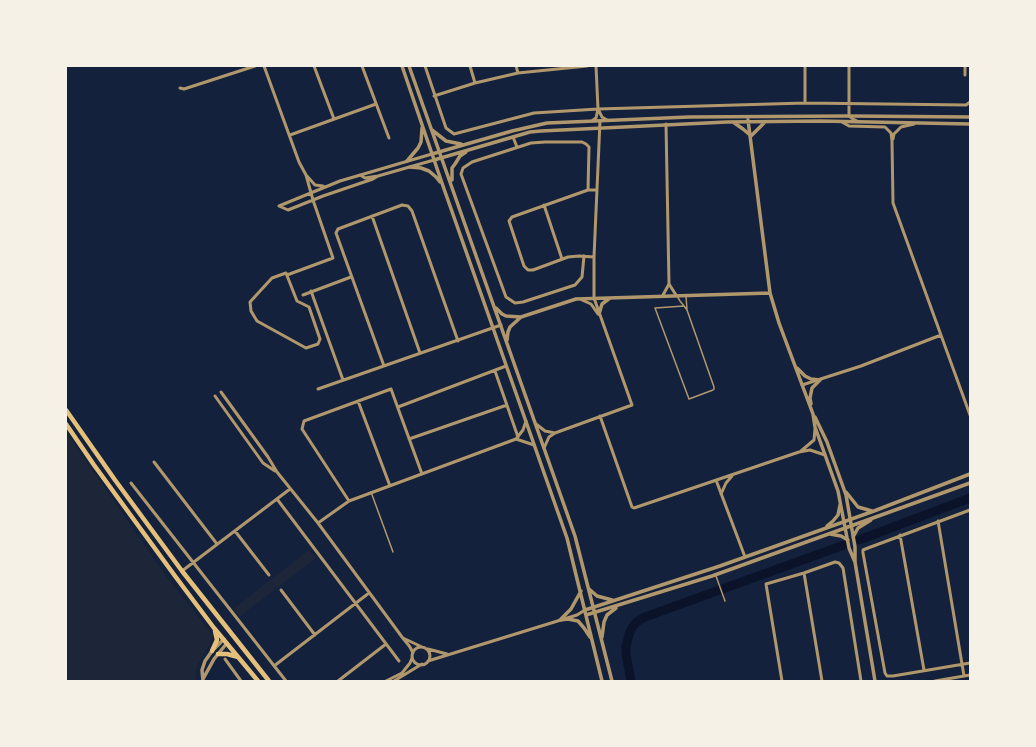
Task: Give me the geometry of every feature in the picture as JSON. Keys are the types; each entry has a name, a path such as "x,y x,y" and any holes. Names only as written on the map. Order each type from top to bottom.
{"main road":[{"path":"66,410 182,571 269,681"},
{"path":"66,424 94,465 214,628 227,640 239,658 258,681"},
{"path":"225,626 227,640"},
{"path":"212,651 217,638 214,628"},
{"path":"227,640 239,643"},
{"path":"218,654 227,654 239,658"}],"street":[{"path":"180,88 184,89 255,66"},
{"path":"264,66 299,162 306,175 315,185 324,186"},
{"path":"314,66 334,119"},
{"path":"362,66 389,138"},
{"path":"402,66 567,538 602,681"},
{"path":"409,66 575,536 612,681"},
{"path":"425,66 446,128 454,134 534,113 805,103 966,106 970,102"},
{"path":"470,66 475,83"},
{"path":"516,66 518,72"},
{"path":"434,96 475,83 518,72 587,66"},
{"path":"589,122 595,119 598,110 596,66"},
{"path":"805,66 805,103"},
{"path":"849,66 849,116"},
{"path":"965,66 965,75"},
{"path":"290,135 376,104"},
{"path":"598,110 602,117 608,121"},
{"path":"837,121 849,116"},
{"path":"849,116 861,122"},
{"path":"378,176 288,210 279,206 324,186 529,126 547,123 690,117 849,116 970,118"},
{"path":"748,117 770,293 779,323 811,409 819,423 845,490 855,550 855,562 875,681"},
{"path":"544,448 549,437 555,432 632,405 599,316 594,298 596,190 600,121"},
{"path":"751,136 766,121"},
{"path":"360,175 365,178 378,176 513,137 541,131 666,124 766,121 970,124"},
{"path":"732,122 751,136"},
{"path":"842,122 849,126 885,127 888,129 892,141 893,202 970,415"},
{"path":"407,161 418,148 422,134 422,123"},
{"path":"892,141 897,130 901,127 916,123"},
{"path":"663,295 669,284 666,124"},
{"path":"432,129 446,142 467,144"},
{"path":"513,137 517,147"},
{"path":"584,256 582,277 575,285 523,302 515,303 506,297 461,174 463,168 467,164 531,143 582,142 589,147 588,190"},
{"path":"453,190 451,178 452,168 460,156 468,150"},
{"path":"410,167 421,168 429,171 436,176 443,186"},
{"path":"287,275 297,301 309,307 320,339 318,344 306,348 257,321 251,311 250,302 272,278 286,273 287,275 333,258 312,200 306,175"},
{"path":"594,256 568,257 533,270 526,269 509,222 512,217 544,205 588,190 596,190"},
{"path":"384,366 336,233 338,229 402,205 408,206 412,211 458,341"},
{"path":"544,205 562,259"},
{"path":"372,216 420,353"},
{"path":"303,294 352,277"},
{"path":"669,284 676,295"},
{"path":"311,291 343,380"},
{"path":"494,306 506,316 521,317 576,298 770,293"},
{"path":"599,316 602,304 610,297"},
{"path":"576,298 591,304 599,316"},
{"path":"507,342 510,328 521,317"},
{"path":"318,389 501,325"},
{"path":"802,385 820,380 941,335"},
{"path":"794,364 805,376 811,379 820,380"},
{"path":"398,407 506,366"},
{"path":"495,371 517,438"},
{"path":"811,409 810,398 812,388 820,380"},
{"path":"349,501 302,429 302,424 304,421 391,389 422,474"},
{"path":"221,392 268,457 277,472 410,647 417,663 422,664"},
{"path":"215,396 263,463 277,472"},
{"path":"358,401 390,486"},
{"path":"410,438 507,405"},
{"path":"813,414 815,428 840,498 849,548 855,562"},
{"path":"600,416 632,507 634,508 799,452 810,450 825,455"},
{"path":"318,524 349,501 517,438 526,420"},
{"path":"536,424 545,431 555,432"},
{"path":"799,452 814,440 815,428"},
{"path":"517,438 534,445"},
{"path":"154,462 217,544"},
{"path":"721,494 726,483 733,474"},
{"path":"394,681 422,664 443,657 447,654 577,615 593,607 745,557 874,511 970,474"},
{"path":"716,480 745,557"},
{"path":"131,483 192,563 286,681"},
{"path":"577,615 595,613 713,575 970,483"},
{"path":"182,571 290,489"},
{"path":"845,490 858,507 874,511"},
{"path":"821,530 838,515 840,498"},
{"path":"277,499 399,661"},
{"path":"970,510 863,550 885,673 887,676 970,663"},
{"path":"853,538 858,528 877,516"},
{"path":"938,521 964,676"},
{"path":"235,531 269,575"},
{"path":"830,534 841,536 848,540"},
{"path":"900,536 924,670"},
{"path":"782,681 766,584 835,562 840,563 843,568 861,681"},
{"path":"804,573 822,681"},
{"path":"589,588 597,596 614,601"},
{"path":"281,590 315,635"},
{"path":"560,620 571,609 581,591"},
{"path":"274,666 369,594"},
{"path":"602,642 604,622 618,606"},
{"path":"560,620 568,619 578,621 591,639"},
{"path":"402,637 432,651 444,652 447,654"},
{"path":"203,680 203,666 212,651 227,640"},
{"path":"203,680 227,640"},
{"path":"338,681 386,644"},
{"path":"386,681 403,675 413,654 418,648 424,647"},
{"path":"424,647 430,654 428,661"},
{"path":"225,659 242,681"},
{"path":"935,681 970,675"}],"lane":[{"path":"676,295 687,310"},
{"path":"684,306 655,308 689,399 714,389 687,310 686,295"},
{"path":"371,492 393,552"},
{"path":"713,575 725,600"}],"shaded area":[{"path":"66,432 166,576 213,635 210,644 197,666 195,681 66,681"},
{"path":"309,550 316,558 239,617 233,609"}],"waterway":[{"path":"859,540 970,498"},
{"path":"631,681 626,647 629,634 633,626 638,621 645,617 844,545"}]}
